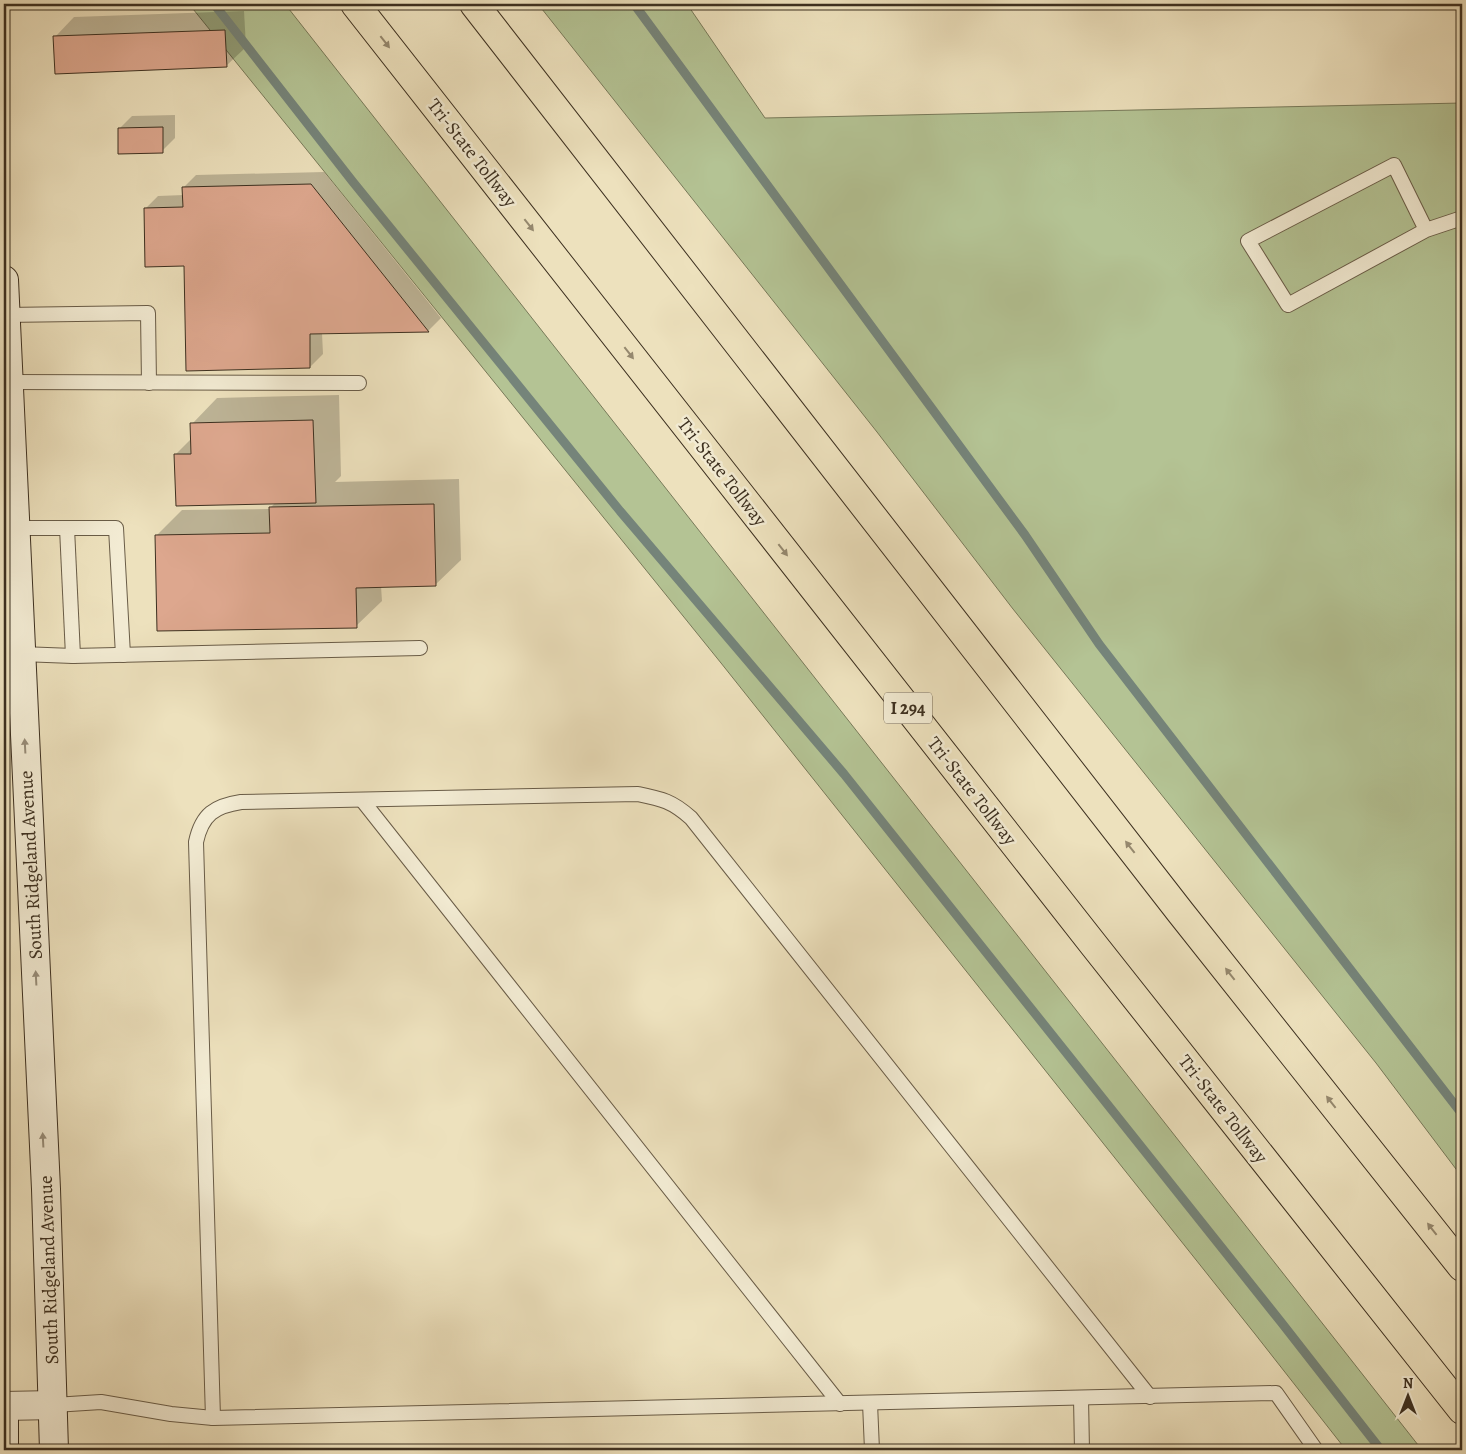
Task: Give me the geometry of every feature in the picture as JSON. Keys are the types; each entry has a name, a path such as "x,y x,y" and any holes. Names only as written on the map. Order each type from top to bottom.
{"highway":[{"name":"Tri-State Tollway","path":"355,4 1086,936 1462,1410"},
{"path":"474,4 1188,921 1462,1267"}],"main road":[{"name":"South Ridgeland Avenue","path":"4,280 46,1189 54,1450"},
{"path":"4,1406 54,1405"},
{"path":"4,1414 4,1450"}],"lane":[{"path":"1426,230 1394,165 1248,241 1288,305 1426,230 1462,218"},
{"path":"5,314 148,313 149,383"},
{"path":"8,382 359,383"},
{"path":"15,528 116,528 123,655"},
{"path":"67,528 73,656"},
{"path":"21,654 73,656 420,648"},
{"path":"213,1418 196,856 198,831 212,811 224,805 241,802 638,794 663,799 678,807 691,818 1150,1397"},
{"path":"362,800 840,1404"},
{"path":"54,1405 102,1402 171,1414 213,1418 1276,1393 1316,1450"},
{"path":"1081,1398 1082,1450"},
{"path":"870,1403 872,1450"}],"green space":[{"path":"189,4 285,4 1422,1450 1346,1450 721,663"},
{"path":"538,4 687,4 765,118 1462,103 1462,1177 1376,1063 1013,609 877,432"}],"building":[{"path":"225,30 227,67 55,74 53,36"},
{"path":"163,127 163,153 118,154 118,128"},
{"path":"311,184 429,332 310,334 310,368 186,371 184,266 145,267 144,208 183,207 182,187"},
{"path":"313,420 316,503 176,506 174,454 191,454 190,423"},
{"path":"434,504 436,586 356,588 357,628 157,631 155,535 270,533 269,507"}],"waterway":[{"path":"214,4 353,182 620,511 844,774 1381,1450"},
{"path":"634,4 1025,535 1099,644 1462,1114"}]}
